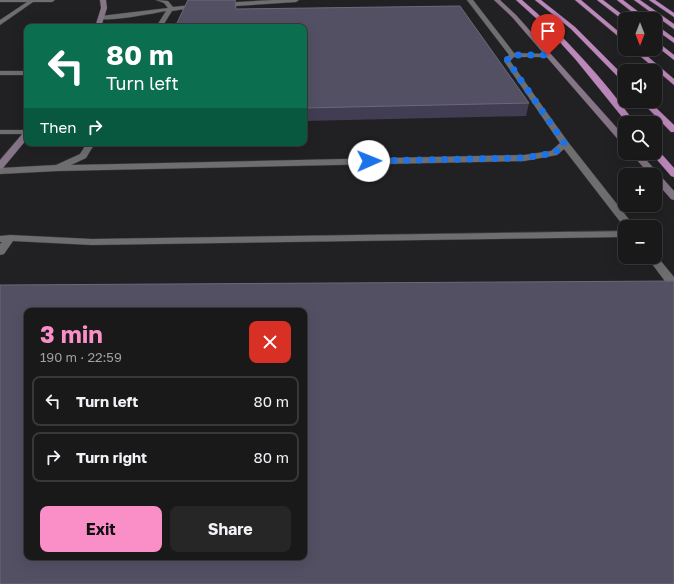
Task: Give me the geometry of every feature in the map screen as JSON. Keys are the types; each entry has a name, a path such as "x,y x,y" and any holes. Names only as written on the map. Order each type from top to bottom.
{"highway":[{"path":"519,0 555,33 610,95 626,116"},
{"path":"538,0 573,28 618,74"},
{"path":"578,0 618,34"},
{"path":"600,0 618,13"},
{"path":"620,0 636,12"},
{"path":"637,0 674,27"},
{"path":"652,0 674,15"},
{"path":"657,0 666,9"},
{"path":"662,32 674,41"},
{"path":"662,48 674,58"},
{"path":"643,56 674,83"},
{"path":"652,108 674,130"},
{"path":"662,160 674,174"}],"main road":[{"path":"99,24 104,8 103,0"},
{"path":"497,0 514,16 618,134"},
{"path":"0,166 24,137"},
{"path":"641,160 649,168"},
{"path":"662,183 674,197"}],"lane":[{"path":"0,0 52,0"},
{"path":"159,0 166,2 171,8"},
{"path":"217,5 296,0"},
{"path":"470,0 512,55"},
{"path":"0,23 31,1"},
{"path":"101,18 128,16 171,8 209,6"},
{"path":"161,24 171,8"},
{"path":"548,55 512,55 507,60 565,144 625,220"},
{"path":"0,73 24,73"},
{"path":"0,132 24,133"},
{"path":"0,171 58,168 524,158 554,153 565,144"},
{"path":"58,168 83,156 89,146"},
{"path":"0,252 5,238 92,242 618,234"},
{"path":"658,264 674,285"}],"building":[{"path":"188,0 235,0 236,9 460,6 529,103 307,108 307,24 176,24"},
{"path":"674,281 674,584 0,584 0,285"}],"route":[{"path":"369,161 524,158 554,153 565,144 507,60 512,55 548,55"}]}
